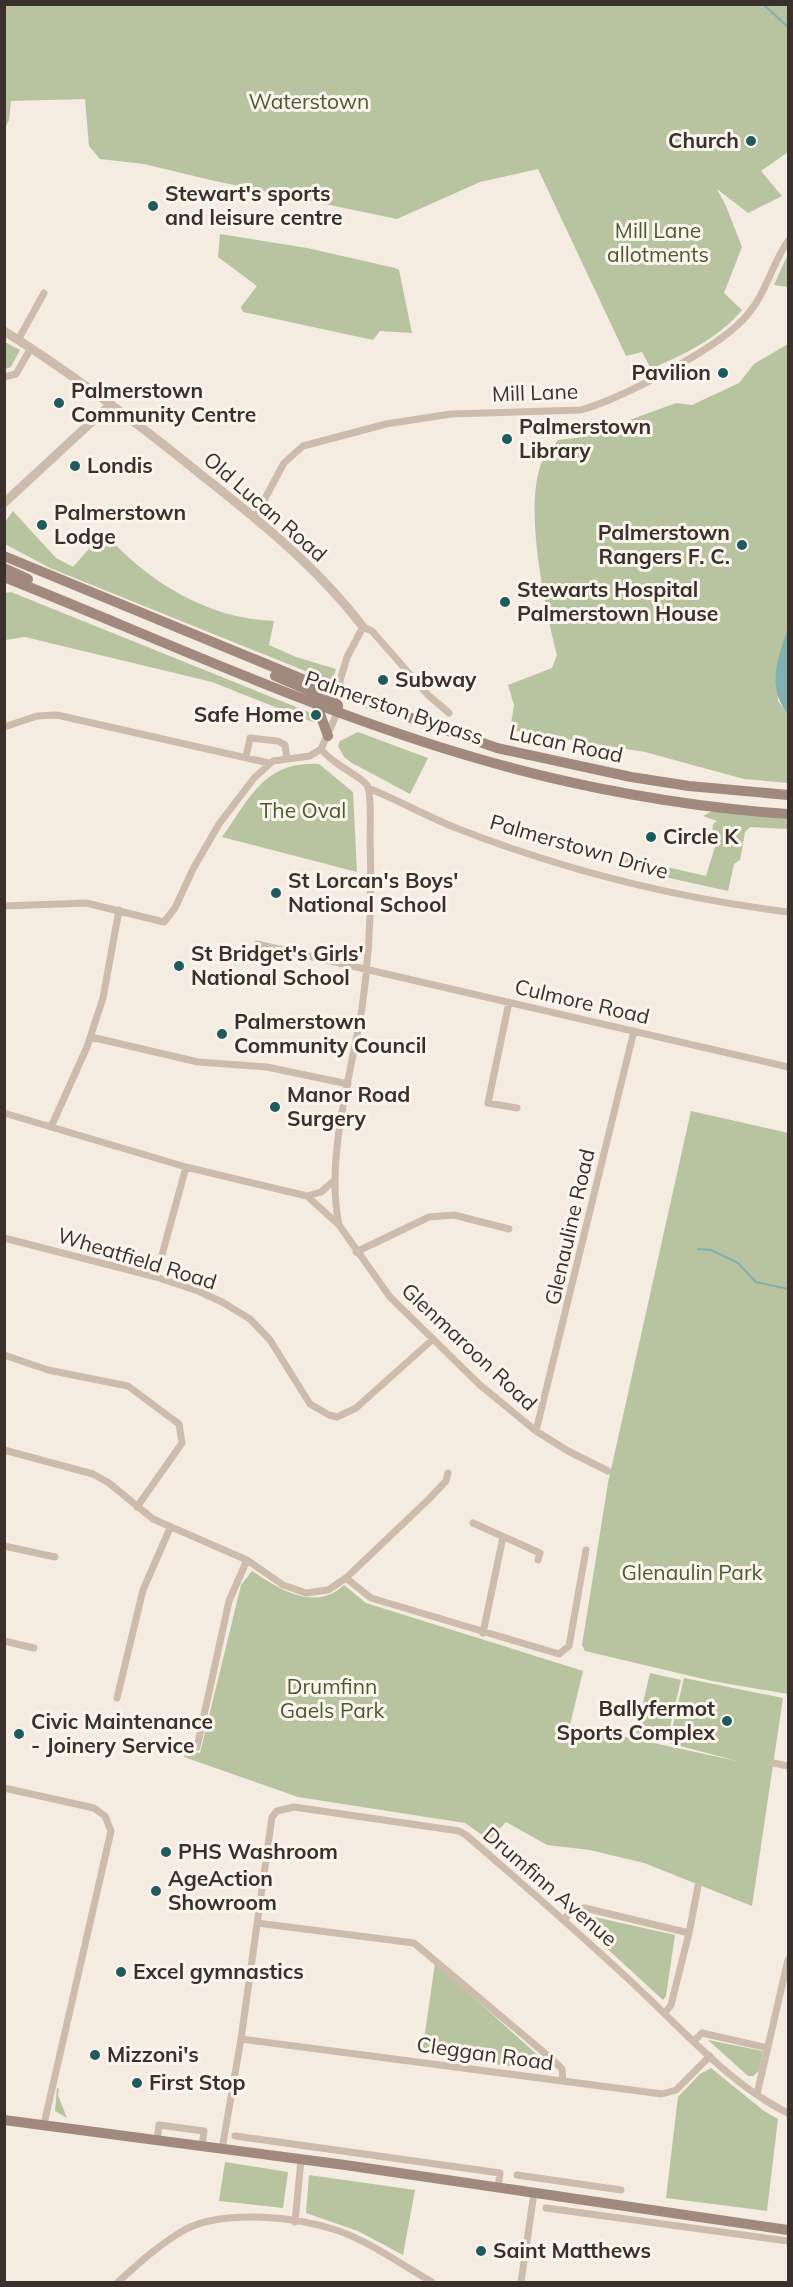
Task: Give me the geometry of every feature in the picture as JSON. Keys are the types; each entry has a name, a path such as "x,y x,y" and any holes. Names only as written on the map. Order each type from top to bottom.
{"main road":[{"name":"Palmerston Bypass","path":"4,556 228,650 344,695"},
{"path":"4,568 59,592 81,607"},
{"name":"Palmerston Bypass","path":"4,577 316,703 408,737 478,759 607,788 703,805 789,814"},
{"path":"228,650 257,668 333,701 338,705 338,711"},
{"name":"Lucan Road","path":"344,695 497,748 592,770 689,786 789,795"},
{"path":"316,703 328,736"},
{"path":"404,716 398,724 408,737"},
{"path":"4,2120 398,2173 789,2230"}],"street":[{"name":"Mill Lane","path":"255,517 284,462 303,446 339,435 451,414 581,410 599,405 720,340 750,312 789,241"},
{"path":"18,340 44,293"},
{"name":"Old Lucan Road","path":"4,331 111,404 255,517 316,576 363,627 372,631 434,702 449,713"},
{"path":"4,377 16,374 31,348"},
{"path":"4,503 111,404"},
{"path":"4,727 37,716 57,715 269,763 310,756 321,749 328,736 344,695 340,681 346,657 363,627"},
{"path":"246,757 250,738 278,741 285,745 287,759"},
{"path":"321,749 330,760 365,783 368,788 370,937 335,1179 339,1226"},
{"path":"4,906 86,903 164,922 169,919 219,824 247,785 269,763"},
{"name":"Palmerstown Drive","path":"368,788 455,828 544,859 713,900 789,912"},
{"path":"51,1127 91,1037 105,989 119,910"},
{"name":"Culmore Road","path":"257,944 789,1067"},
{"path":"508,1002 488,1103 517,1108"},
{"name":"Glenauline Road","path":"536,1431 634,1031"},
{"path":"91,1037 198,1062 267,1067 348,1084"},
{"name":"Glenmaroon Road","path":"4,1113 186,1167 307,1196 339,1226 390,1297 480,1385 536,1431 568,1451 608,1471"},
{"path":"156,1277 186,1167"},
{"path":"307,1196 321,1192 335,1179"},
{"path":"356,1252 429,1217 440,1215 509,1229"},
{"name":"Wheatfield Road","path":"4,1238 156,1277 198,1291 250,1319 270,1341 310,1404 329,1416 337,1417 356,1408 432,1340"},
{"path":"4,1355 48,1370 128,1386 179,1424 182,1443 137,1507"},
{"path":"4,1450 93,1474 109,1483 137,1507 170,1528 247,1560 283,1585 306,1593 328,1590 346,1578 440,1488 448,1473"},
{"path":"473,1523 540,1553 538,1560"},
{"path":"117,1698 143,1590 170,1528"},
{"path":"483,1633 503,1537"},
{"path":"4,1546 55,1557"},
{"path":"346,1578 371,1598 559,1654 565,1652 569,1646 573,1631 586,1550"},
{"path":"197,1747 229,1601 247,1560"},
{"path":"4,1641 34,1648"},
{"path":"773,1763 789,1766"},
{"path":"4,1788 94,1808 105,1816 111,1831 44,2124"},
{"name":"Drumfinn Avenue","path":"257,1923 272,1817 285,1808 349,1814 459,1831 565,1919 711,2056 766,2102 789,2113"},
{"path":"665,2013 671,2005 698,1886"},
{"path":"565,1919 571,1910 585,1908 689,1933"},
{"path":"222,2149 241,2039 257,1923 414,1944 424,1949 553,2060 562,2069 563,2081"},
{"path":"757,2094 789,1960"},
{"path":"695,2040 702,2033 768,2048"},
{"name":"Cleggan Road","path":"241,2039 669,2093 676,2090 711,2056"},
{"path":"157,2140 159,2125 177,2127 204,2131 202,2146"},
{"path":"235,2136 500,2173 498,2188"},
{"path":"279,2157 281,2142"},
{"path":"398,2173 400,2159"},
{"path":"295,2222 301,2160"},
{"path":"517,2175 621,2190"},
{"path":"588,2201 590,2186"},
{"path":"520,2283 534,2193"},
{"path":"564,2210 566,2198"},
{"path":"546,2208 789,2241"},
{"path":"675,2226 677,2213"},
{"path":"118,2283 158,2248 187,2229 231,2217 295,2222 339,2231 370,2245 432,2283"}],"green space":[{"path":"4,5 788,5 788,152 761,171 782,196 748,213 717,189 742,247 724,293 742,310 711,337 651,369 642,352 626,356 538,169 480,182 397,219 144,164 100,159 89,146 85,99 11,101 9,120 5,128"},
{"path":"220,234 307,248 399,270 412,333 380,331 373,340 243,312 241,307 257,286 218,257"},
{"path":"788,254 788,287 774,285"},
{"path":"5,342 20,350 11,367 5,369"},
{"path":"788,344 788,627 781,650 778,701 788,714 788,783 744,779 645,752 510,730 514,705 508,685 552,668 557,655 542,587 536,534 536,486 540,467 548,453 558,440 583,437 676,403 692,405 739,383 754,364"},
{"path":"13,511 56,558 73,567 104,532 139,566 180,594 225,613 249,619 274,621 269,645 296,657 336,669 333,679 330,681 50,568 5,544 5,522"},
{"path":"11,592 316,715 313,722 212,682 25,637 5,640 4,593"},
{"path":"358,732 428,758 410,794 344,757 338,746 340,741"},
{"name":"The Oval","path":"319,764 353,792 357,872 222,837 250,796 272,775 300,765"},
{"path":"714,810 788,818 788,829 750,827 745,832 740,860 734,864 728,891 620,867 627,858 706,876 717,840 712,833 713,824 717,821 703,816"},
{"name":"Glenaulin Park","path":"691,1111 788,1133 788,1694 712,1681 585,1651 582,1645 608,1483"},
{"name":"Drumfinn Gaels Park","path":"252,1571 286,1591 310,1597 321,1597 333,1593 344,1585 366,1603 583,1671 570,1725 737,1761 669,1743 684,1678 783,1698 752,1906 644,1863 590,1850 547,1845 506,1822 489,1840 465,1823 298,1797 184,1757 186,1751 200,1753 241,1585"},
{"path":"650,1673 681,1680 667,1740 636,1733"},
{"path":"581,1914 675,1935 666,1996 663,2000 577,1921"},
{"path":"435,1963 552,2068 551,2072 422,2054"},
{"path":"708,2040 763,2051 759,2071 753,2076 748,2076"},
{"path":"711,2068 764,2111 778,2119 767,2211 666,2198 678,2097 700,2074"},
{"path":"57,2088 59,2089 58,2095 67,2118 55,2111"},
{"path":"225,2162 288,2172 283,2208 219,2201"},
{"path":"309,2175 415,2190 403,2255 358,2231 306,2213"}],"water":[{"path":"788,627 788,714 777,693 776,672"}],"waterway":[{"path":"763,4 788,27"},
{"path":"698,1249 711,1250 738,1263 756,1282 788,1289"}],"place":[{"name":"Church","path":"751,141"},
{"name":"Stewart's sports and leisure centre","path":"153,206"},
{"name":"Pavilion","path":"723,373"},
{"name":"Palmerstown Community Centre","path":"59,403"},
{"name":"Palmerstown Library","path":"507,439"},
{"name":"Londis","path":"75,466"},
{"name":"Palmerstown Lodge","path":"42,525"},
{"name":"Palmerstown Rangers F. C.","path":"742,545"},
{"name":"Stewarts Hospital Palmerstown House","path":"505,602"},
{"name":"Subway","path":"383,680"},
{"name":"Safe Home","path":"316,715"},
{"name":"Circle K","path":"651,837"},
{"name":"St Lorcan's Boys' National School","path":"276,893"},
{"name":"St Bridget's Girls' National School","path":"179,966"},
{"name":"Palmerstown Community Council","path":"222,1034"},
{"name":"Manor Road Surgery","path":"275,1107"},
{"name":"Ballyfermot Sports Complex","path":"727,1721"},
{"name":"Civic Maintenance - Joinery Service","path":"19,1734"},
{"name":"PHS Washroom","path":"166,1852"},
{"name":"AgeAction Showroom","path":"156,1891"},
{"name":"Excel gymnastics","path":"121,1972"},
{"name":"Mizzoni's","path":"95,2055"},
{"name":"First Stop","path":"137,2083"},
{"name":"Saint Matthews","path":"481,2251"}],"park label":[{"name":"Waterstown","path":"309,102"},
{"name":"Mill Lane allotments","path":"658,243"}]}
